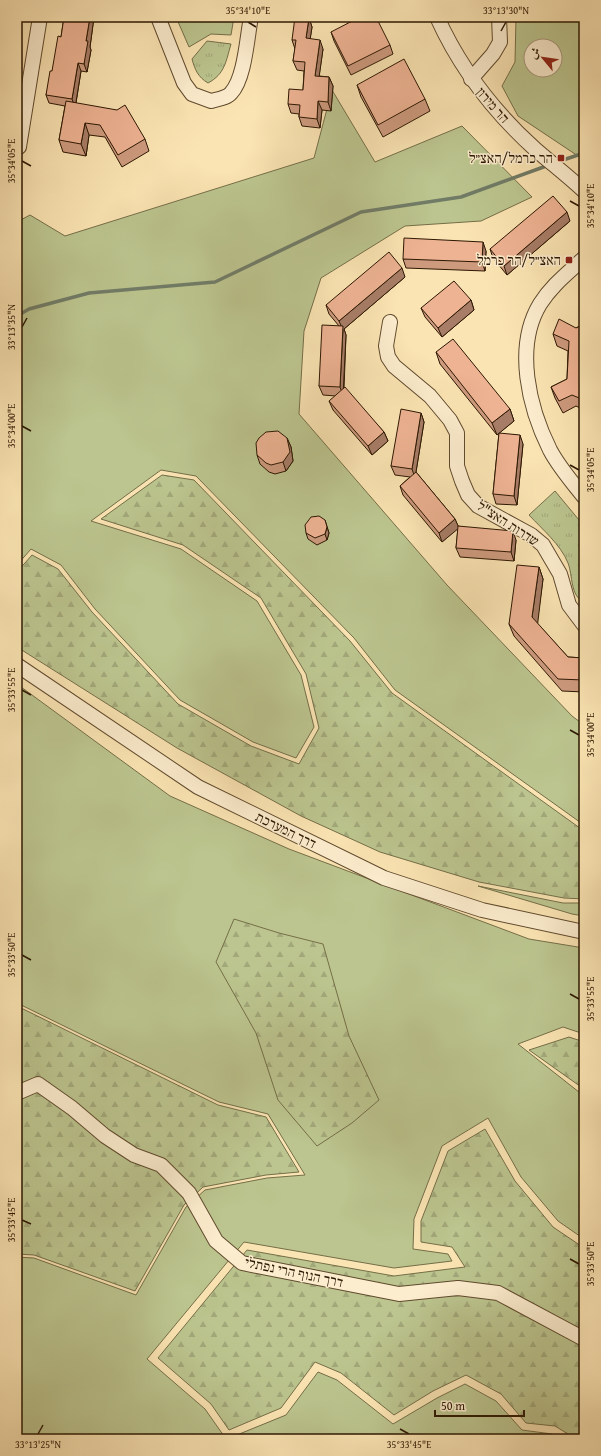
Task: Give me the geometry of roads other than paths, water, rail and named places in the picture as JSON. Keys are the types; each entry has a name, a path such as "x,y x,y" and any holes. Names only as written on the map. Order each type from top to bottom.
{"street":[{"path":"18,148 40,17"},
{"path":"158,17 184,83 192,94 201,99 211,101 231,93 241,71 251,17"},
{"name":"הר מירון","path":"437,17 453,52 471,79 503,118 534,148 584,191"},
{"path":"471,79 493,54 500,42 499,17"},
{"name":"הר מירון","path":"569,178 584,186"},
{"path":"582,265 553,285 540,305 530,328 527,356 529,386 536,418 550,451 570,481 584,497"},
{"name":"שדרות האצ\"ל","path":"390,322 386,346 388,357 394,366 430,396 450,420 457,433 457,466 468,495 478,506 525,532 543,545 560,574 569,605 584,625"},
{"name":"דרך המערכת","path":"17,665 198,787 384,878 482,910 584,932"},
{"name":"דרך הנוף הרי נפתלי","path":"17,1093 38,1084 72,1108 105,1136 134,1155 161,1165 189,1193 216,1241 242,1263 400,1294 458,1288 498,1293 584,1339"}],"waterway":[{"path":"557,162 584,153"},
{"path":"17,316 29,309 89,293 215,282 361,212 461,197 549,165"}],"place":[{"name":"הר כרמל/האצ״ל","path":"561,158"},
{"name":"האצ״ל/הר כרמל","path":"569,260"}]}
